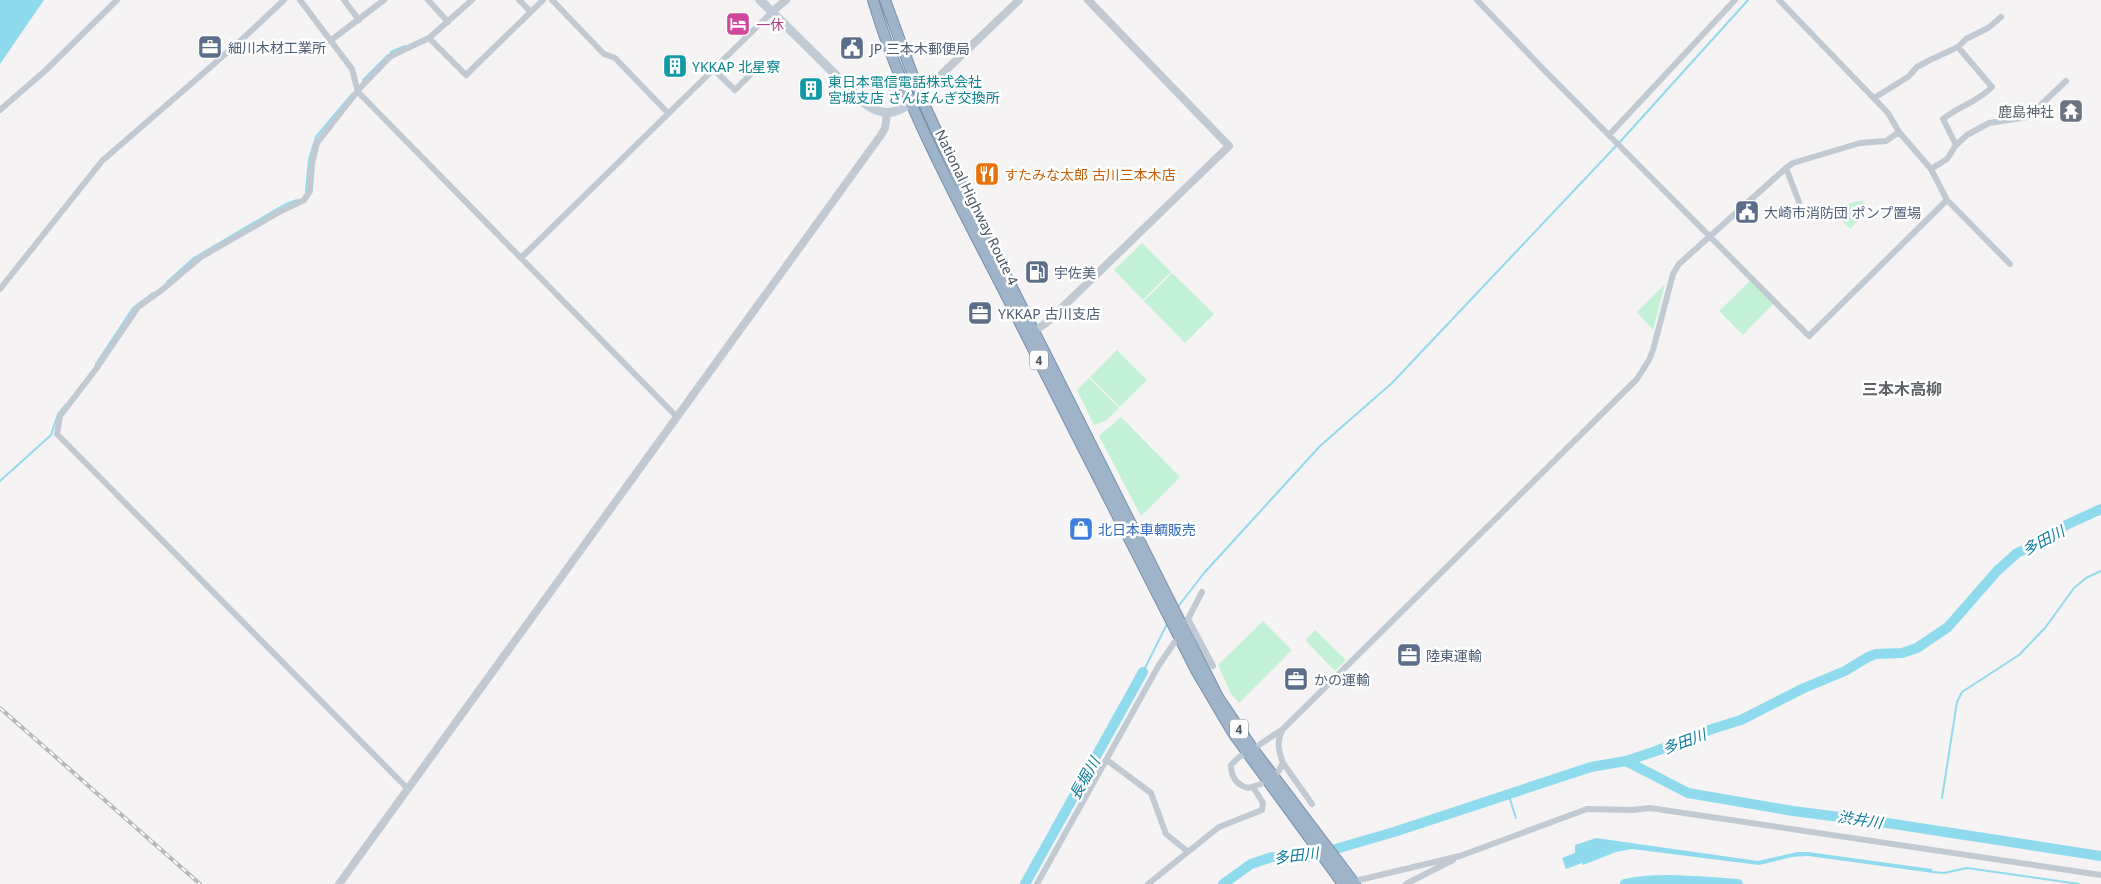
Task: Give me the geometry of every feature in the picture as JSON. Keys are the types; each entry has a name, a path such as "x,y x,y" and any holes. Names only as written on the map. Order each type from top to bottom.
{"highway":[{"name":"National Highway Route 4","path":"873,0 891,55 911,104 1171,612 1184,633 1220,714 1337,867 1357,882"},
{"name":"National Highway Route 4","path":"885,0 920,96 1030,334"},
{"name":"National Highway Route 4","path":"1337,867 1343,884"}],"main road":[{"path":"760,0 864,103 875,110 887,114 902,109 920,96"}],"street":[{"path":"0,110 46,70 117,0"},
{"path":"0,289 102,161 237,44 284,0"},
{"path":"300,0 352,69 358,92 677,417"},
{"path":"344,0 359,20"},
{"path":"330,41 384,0"},
{"path":"428,0 447,21"},
{"path":"408,789 57,434 60,416 96,369 138,307 162,290 201,257 281,211 304,200 310,191 312,163 317,143 323,133 378,68 391,56 430,38 472,0"},
{"path":"519,0 531,12"},
{"path":"430,38 466,75 543,0"},
{"path":"552,0 604,54 615,58 668,113"},
{"path":"521,258 786,0"},
{"path":"920,96 1019,0"},
{"path":"1030,334 1070,300 1229,146 1229,143 1088,0"},
{"path":"1477,0 1809,336 1947,200"},
{"path":"1612,138 1735,0"},
{"path":"1779,0 1888,113 1899,132 1931,169 1947,200 2010,264"},
{"path":"1874,98 1908,77 1917,67 1958,47 1966,39 1988,28 2001,17"},
{"path":"1956,145 1943,119 1950,113 1984,96 1992,87 1958,47"},
{"path":"713,69 735,90 761,64"},
{"path":"1931,169 1947,159 1956,145 1967,135 1988,122 2028,117 2066,81"},
{"path":"339,884 881,135 885,128 887,114"},
{"path":"1261,784 1248,788 1238,784 1231,772 1231,765 1283,729 1637,379 1653,350 1676,267 1786,168 1860,143 1886,141 1899,132"},
{"path":"1786,168 1799,202"},
{"path":"1037,884 1160,665 1174,643 1184,633 1189,615 1202,592"},
{"path":"1184,633 1213,666"},
{"path":"1283,729 1278,745 1279,752 1283,762 1312,804"},
{"path":"1107,760 1151,793 1166,834 1187,851"},
{"path":"1278,772 1283,762"},
{"path":"1148,884 1219,827 1262,810 1263,804 1253,787"},
{"path":"1357,882 1460,856 1587,809 1632,810 1650,808 2101,875"},
{"path":"1406,884 1460,856"}],"green space":[{"path":"1862,201 1870,208 1850,229 1834,212 1853,202"},
{"path":"1142,243 1171,272 1143,300 1114,270"},
{"path":"1172,273 1214,314 1185,343 1144,301"},
{"path":"1750,281 1773,304 1743,335 1719,311"},
{"path":"1665,284 1653,330 1637,312"},
{"path":"1117,350 1147,380 1120,407 1090,377"},
{"path":"1089,378 1119,408 1107,420 1094,425 1077,390"},
{"path":"1121,417 1180,477 1141,516 1099,436"},
{"path":"1263,621 1292,650 1239,703 1231,694 1218,665"},
{"path":"1315,630 1346,660 1335,671 1305,640"}],"water":[{"path":"0,0 44,0 0,64"},
{"path":"1596,838 1758,861 1797,852 1808,852 1932,869 1933,873 1808,856 1792,857 1759,865 1632,849 1616,852 1583,865 1582,863 1566,869 1562,858 1575,853 1575,845"}],"waterway":[{"path":"1619,143 1748,0"},
{"path":"391,52 405,46"},
{"path":"363,80 388,55"},
{"path":"306,192 309,159 316,137 352,94"},
{"path":"1177,608 1204,573 1320,446 1392,383 1616,146"},
{"path":"167,282 194,258 284,205 297,200"},
{"path":"96,364 133,308 153,293"},
{"path":"0,481 51,435 58,414 66,404"},
{"name":"多田川","path":"1223,884 1251,864 1272,857 1308,857 1394,832 1591,767 1626,761 1656,751 1741,720 1804,688 1845,671 1868,657 1876,654 1902,653 1917,648 1948,627 1997,571 2017,553 2038,544 2066,525 2101,509"},
{"path":"1942,798 1957,702 1962,692 2019,655 2045,628 2074,588 2086,578 2101,571"},
{"path":"1143,672 1168,622"},
{"name":"長堀川","path":"1025,884 1143,672"},
{"name":"渋井川","path":"1626,761 1688,793 1793,811 1887,823 2101,856"},
{"path":"1508,793 1516,818"},
{"path":"1933,872 1944,873 1967,868 2079,884"},
{"path":"1625,884 1653,880 1738,884"}],"railway":[{"path":"0,708 200,884"}],"place":[{"name":"一休","path":"738,24"},
{"name":"細川木材工業所","path":"210,47"},
{"name":"JP 三本木郵便局","path":"852,48"},
{"name":"YKKAP 北星寮","path":"675,66"},
{"name":"東日本電信電話株式会社 宮城支店 さんぼんぎ交換所","path":"811,89"},
{"name":"鹿島神社","path":"2071,111"},
{"name":"すたみな太郎 古川三本木店","path":"987,174"},
{"name":"大崎市消防団 ポンプ置場","path":"1747,212"},
{"name":"宇佐美","path":"1037,272"},
{"name":"YKKAP 古川支店","path":"980,313"},
{"name":"北日本車輌販売","path":"1081,529"},
{"name":"陸東運輸","path":"1409,655"},
{"name":"かの運輸","path":"1296,679"}],"district":[{"name":"三本木高柳","path":"1902,389"}]}
